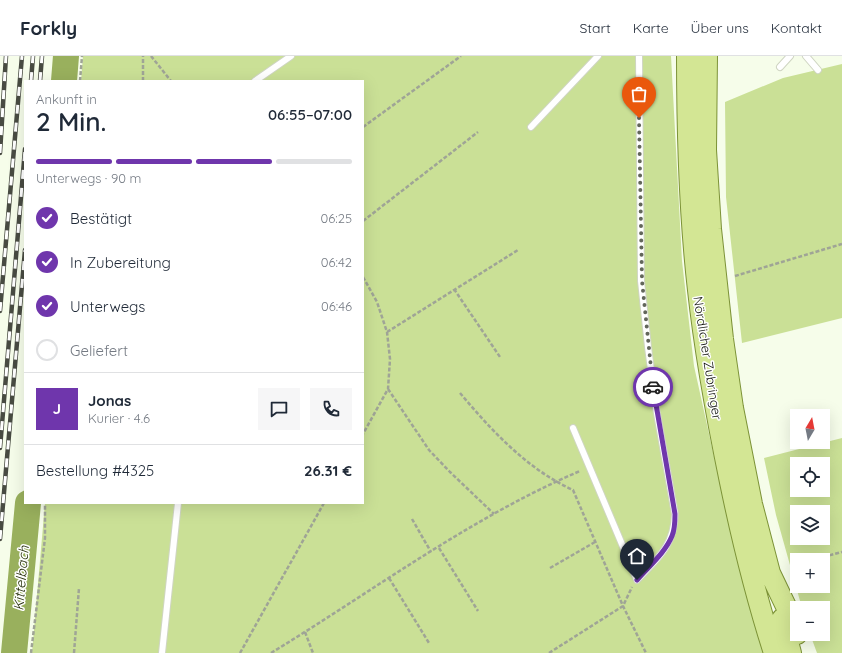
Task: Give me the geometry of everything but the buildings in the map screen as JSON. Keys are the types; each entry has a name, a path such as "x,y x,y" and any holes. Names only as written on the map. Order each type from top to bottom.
{"main road":[{"name":"Nördlicher Zubringer","path":"687,56 688,152 692,231 708,370 742,539 774,653"},
{"name":"Nördlicher Zubringer","path":"707,56 707,158 711,229 721,323 735,416 752,504 770,573 790,615"},
{"path":"770,573 791,653"},
{"name":"Nördlicher Zubringer","path":"799,641 803,653"}],"lane":[{"path":"257,80 291,56"},
{"path":"530,127 598,56"},
{"path":"573,428 637,580 661,554 672,536 675,526 675,514 656,408 648,347 642,281 639,56"},
{"path":"780,67 790,56"},
{"path":"806,56 818,70"},
{"path":"162,653 178,504"}],"path":[{"path":"80,80 82,56"},
{"path":"143,56 143,80"},
{"path":"151,56 170,80"},
{"path":"364,126 461,56"},
{"path":"364,220 478,132"},
{"path":"735,276 842,244"},
{"path":"387,332 518,250"},
{"path":"364,279 377,302 387,332 390,360 388,389 364,432"},
{"path":"454,289 500,358"},
{"path":"388,389 430,450 450,472 494,514"},
{"path":"460,393 485,423 507,445 554,482 573,490 623,606 646,653"},
{"path":"271,653 494,514 554,482 589,467"},
{"path":"31,653 45,538 45,504"},
{"path":"240,653 323,504"},
{"path":"412,519 431,552"},
{"path":"550,568 595,542"},
{"path":"439,548 478,611"},
{"path":"830,555 842,552"},
{"path":"390,578 429,643"},
{"path":"549,653 623,606 637,580"},
{"path":"74,653 79,588"},
{"path":"306,632 313,653"}],"green space":[{"path":"83,56 671,56 682,261 694,366 721,488 766,653 32,653 45,504 364,504 364,80 81,80"},
{"path":"842,64 842,318 742,343 726,197 725,102 783,78"},
{"path":"842,438 842,653 817,653 813,641 830,641 830,601 800,601 798,593 830,593 830,553 790,553 790,565 776,515 764,458 799,449 830,449 830,441"}],"waterway":[{"name":"Kittelbach","path":"64,80 66,56"},
{"name":"Kittelbach","path":"14,653 28,504"}],"railway":[{"path":"0,153 6,56"},
{"path":"0,311 22,56"},
{"path":"31,80 33,56"},
{"path":"40,80 42,56"},
{"path":"0,448 24,161"},
{"path":"0,539 24,262"}],"way so far":[{"path":"639,118 642,281 653,387"}],"route":[{"path":"637,580 661,554 672,536 675,526 675,514 653,387"}]}
